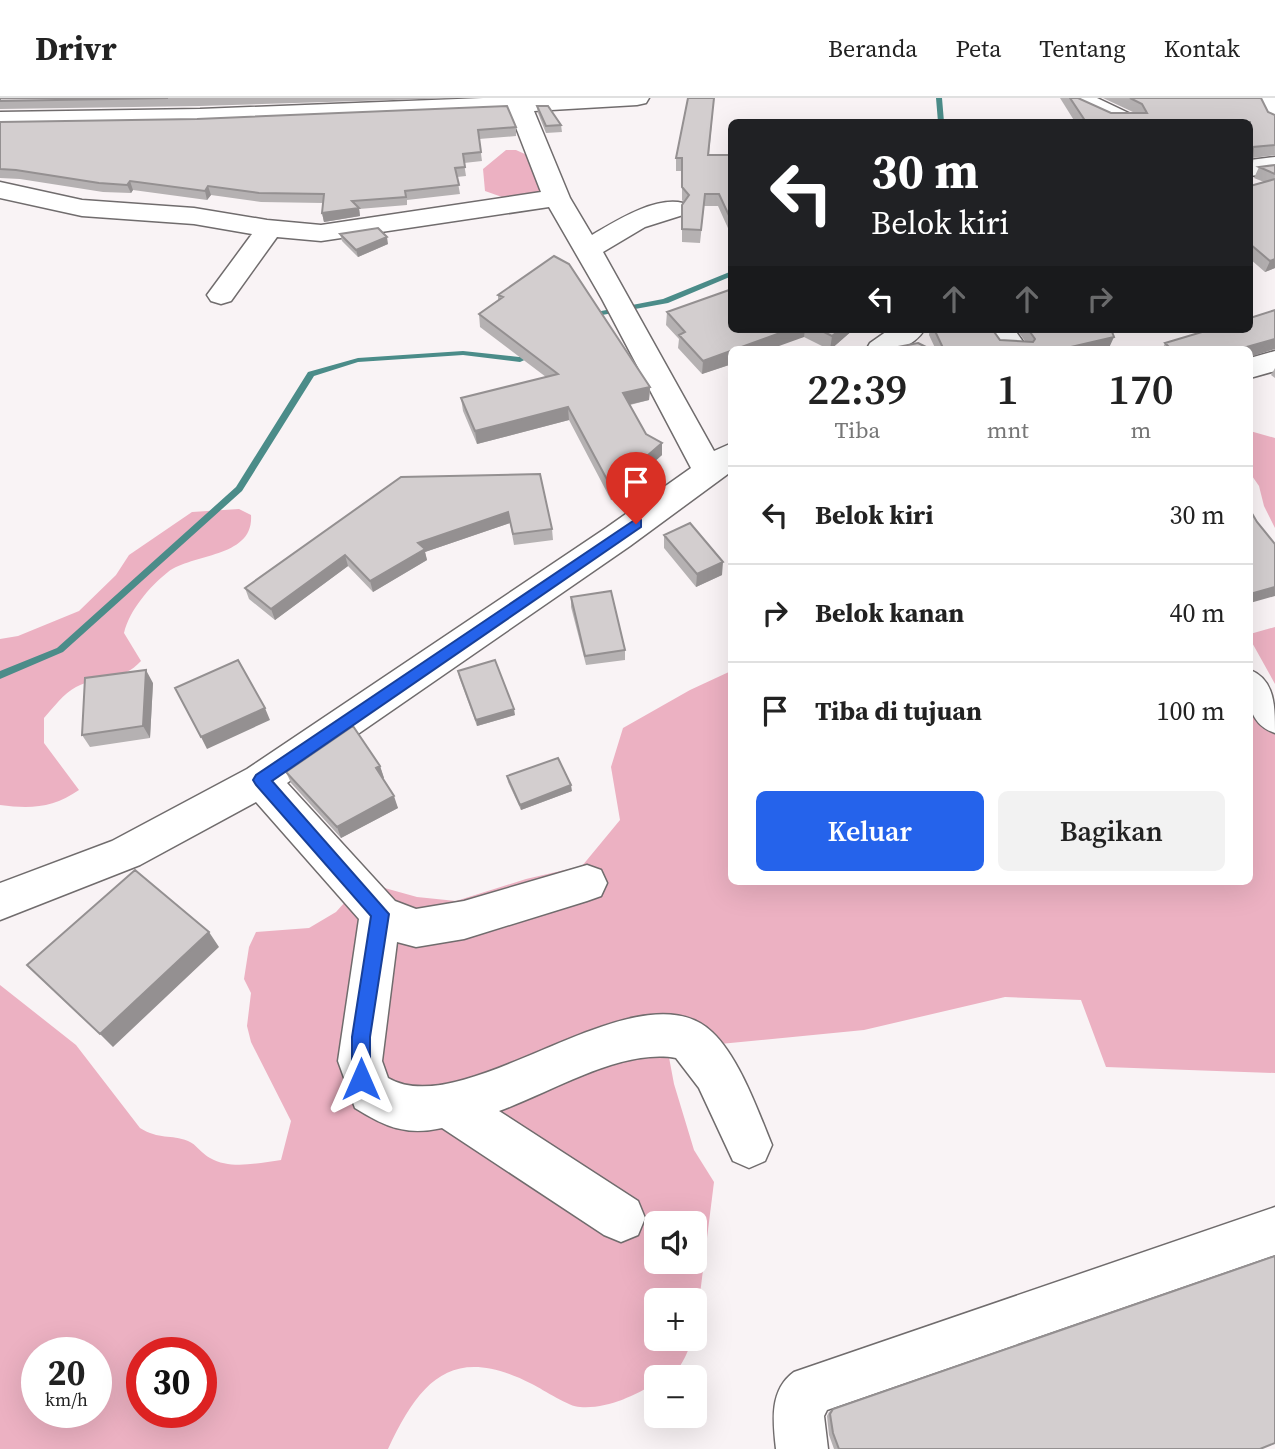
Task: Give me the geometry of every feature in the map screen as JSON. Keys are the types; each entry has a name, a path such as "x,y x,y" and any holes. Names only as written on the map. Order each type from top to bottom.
{"street":[{"path":"0,120 200,117 297,105 519,104 637,98"},
{"path":"1077,98 1122,119"},
{"path":"1265,98 1275,117"},
{"path":"0,902 126,853 261,780 618,537 720,462 621,311 557,198 519,104"},
{"path":"0,190 82,208 194,216 269,229 320,233 557,198"},
{"path":"587,250 635,221 673,209"},
{"path":"221,295 269,229"},
{"path":"887,346 904,333"},
{"path":"1253,367 1275,361"},
{"path":"1253,689 1275,718"},
{"path":"261,780 380,914 397,923 416,928 464,920 587,883"},
{"path":"380,914 361,1037 361,1079 369,1093 384,1105 414,1109 448,1105 517,1083 609,1045 660,1036 678,1037 691,1042 706,1057 749,1145"},
{"path":"448,1105 621,1218"},
{"path":"802,1449 799,1407 805,1393 1275,1231"}],"shaded area":[{"path":"506,150 516,150 527,155 541,188 538,194 502,197 485,191 483,169"},
{"path":"1253,432 1275,438 1275,528 1264,506 1259,486 1253,477"},
{"path":"239,509 251,515 249,529 243,539 233,547 168,572 135,608 124,633 141,661 126,672 76,687 44,718 44,743 79,790 41,806 0,805 0,639 18,636 79,611 116,575 129,555 192,512"},
{"path":"1275,627 1275,684 1253,644 1253,633"},
{"path":"728,672 728,885 1253,885 1253,712 1275,703 1275,1073 1106,1067 1081,1000 1005,997 864,1030 689,1047 668,1052 674,1084 694,1150 714,1182 707,1238 707,1211 644,1211 644,1274 702,1274 701,1288 644,1288 644,1351 688,1351 680,1365 644,1365 644,1389 610,1404 580,1407 505,1372 481,1367 461,1368 443,1375 427,1387 413,1403 388,1449 0,1449 0,985 76,1045 140,1128 153,1134 188,1141 218,1162 245,1165 281,1160 291,1121 251,1042 247,1026 251,993 244,979 249,947 256,932 309,928 336,912 355,891 381,887 417,897 456,901 526,879 582,866 620,820 611,767 623,728 690,690"}],"building":[{"path":"0,98 168,98 0,101"},
{"path":"688,98 714,98 708,155 728,155 728,213 719,194 705,194 701,230 682,229 682,205 689,195 682,187 682,158 676,158"},
{"path":"1070,98 1078,98 1111,113 1147,113 1142,104 1130,98 1261,98 1268,112 1275,115 1275,145 1253,147 1253,119 1084,119"},
{"path":"507,106 516,127 478,130 481,152 463,154 465,167 455,168 459,185 405,191 406,197 352,201 359,208 322,213 324,194 259,193 208,186 205,191 130,181 127,185 99,183 0,169 0,122 197,119"},
{"path":"537,106 548,106 561,125 546,126"},
{"path":"1275,165 1275,174 1259,167"},
{"path":"1275,179 1275,259 1270,261 1253,247 1253,185"},
{"path":"378,228 387,237 356,250 340,234"},
{"path":"554,256 569,264 650,387 623,393 646,434 662,443 611,487 568,407 475,431 461,398 558,374 479,314 503,297 498,295"},
{"path":"728,290 728,333 780,333 744,346 728,346 728,352 703,361 679,335 685,332 667,312"},
{"path":"1275,310 1275,339 1250,346 1168,346 1165,343 1199,333 1253,333 1253,317"},
{"path":"936,333 995,333 1000,340 1033,342 1035,339 1031,333 1112,333 1114,337 1075,346 942,346"},
{"path":"918,343 924,346 902,346"},
{"path":"540,474 552,529 513,534 508,512 418,543 425,549 370,581 345,555 271,609 245,588 401,477"},
{"path":"1253,515 1275,544 1275,587 1253,593"},
{"path":"690,523 723,562 697,574 664,535"},
{"path":"611,591 625,650 585,656 571,597"},
{"path":"238,660 265,708 201,737 175,688"},
{"path":"495,660 514,709 476,720 458,671"},
{"path":"146,670 143,726 82,735 85,678"},
{"path":"353,726 380,766 376,768 394,796 337,827 286,772"},
{"path":"558,758 571,785 520,805 507,776"},
{"path":"135,870 209,932 100,1034 27,965"},
{"path":"1275,1256 1275,1443 1260,1449 839,1449 830,1414 833,1409"}],"waterway":[{"path":"939,98 941,119"},
{"path":"591,315 665,301 728,275"},
{"path":"0,675 60,650 239,489 311,374 358,360 463,353 520,360 534,354"}],"route":[{"path":"361,1079 361,1037 380,914 261,780 636,524"}]}
